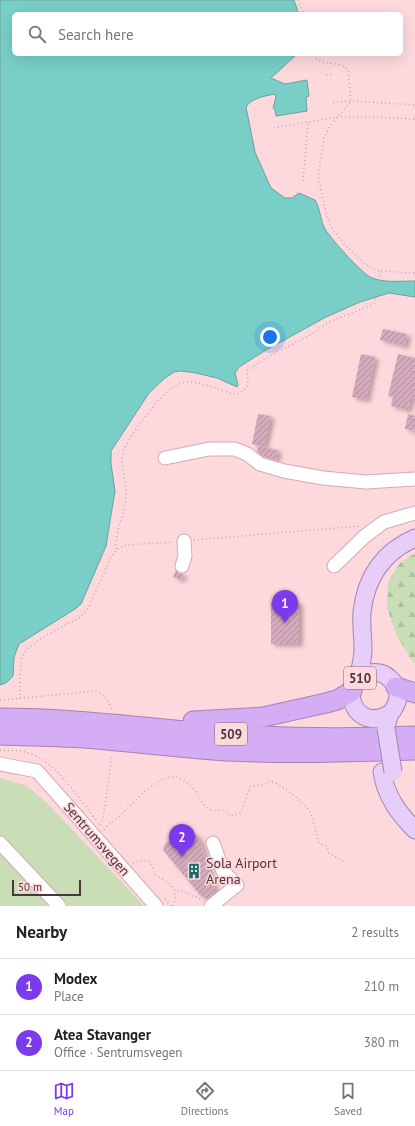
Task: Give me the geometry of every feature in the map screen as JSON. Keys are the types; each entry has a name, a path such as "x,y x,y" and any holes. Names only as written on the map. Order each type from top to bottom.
{"highway":[{"name":"509","path":"60,720 105,717 197,721 263,717 337,700 355,685"},
{"path":"396,687 415,693"},
{"name":"509","path":"0,718 60,720 278,737 390,730 415,750"},
{"name":"509","path":"320,753 390,730"},
{"name":"509","path":"0,736 44,736 96,739 226,751 320,753 357,760 415,759"}],"main road":[{"name":"510","path":"355,685 365,675 372,672 387,676 393,681 398,694 390,730 361,715 355,708 352,700 355,685 362,664 362,612 371,577 380,564 391,552 404,543 415,538"},
{"name":"510","path":"363,629 368,648 380,673"},
{"path":"390,730 387,772 384,783 393,805 415,830"},
{"path":"387,772 394,781 402,800 415,816"}],"street":[{"path":"165,458 209,449 235,449 247,454 260,464 284,471 322,478 366,482 415,479"},
{"path":"334,566 365,536 384,522 415,513"},
{"path":"182,566 186,556 184,541"},
{"name":"Sentrumsvegen","path":"0,764 37,771 156,906"},
{"path":"0,843 59,906"},
{"path":"208,904 237,885 223,871 214,844"}],"path":[{"path":"298,0 303,12"},
{"path":"315,56 316,59 322,62 342,64 348,70 350,101 330,126 324,138 318,176 327,217 332,228 346,246 364,263 374,269 381,271 415,273"},
{"path":"326,76 332,75"},
{"path":"333,102 350,101 415,105"},
{"path":"274,128 337,117 415,119"},
{"path":"303,181 308,122"},
{"path":"116,549 115,539 127,493 122,454 133,434 166,392 180,384 187,382 234,394 241,393 246,388 248,380 246,375 247,371 268,357 329,322 374,304 381,271"},
{"path":"0,700 96,691 104,695 109,700 111,711"},
{"path":"100,825 103,819 112,755"},
{"path":"104,830 147,790 169,777 174,776 179,778 193,788 204,805 209,809 218,811 224,810 231,816 240,813 242,810 250,787 265,784 271,781 287,789 309,811 320,843 327,846 330,853 342,861"},
{"path":"133,863 144,860 151,863 155,875 170,884 175,891 173,906"},
{"path":"175,891 181,890 191,897 198,897 208,904"}],"green space":[{"path":"415,553 415,663 410,658 397,636 387,608 388,582 399,564"},
{"path":"0,778 27,786 47,803 144,906 0,906"}],"water":[{"path":"0,0 294,0 298,12 12,12 12,56 295,56 271,78 285,84 307,80 309,96 306,97 307,111 276,116 273,108 276,97 275,94 255,99 246,107 255,152 271,188 285,198 292,198 299,193 315,200 327,232 361,270 377,280 415,281 415,297 389,293 360,302 326,317 266,350 239,367 235,373 238,385 237,387 217,378 181,371 174,372 165,378 149,393 111,451 111,464 115,491 106,546 81,604 19,644 14,657 13,676 6,683 0,685"}],"building":[{"path":"383,329 407,334 405,346 380,340"},
{"path":"361,354 375,357 366,400 352,397"},
{"path":"398,354 415,358 415,399 411,398 408,410 391,406 393,397 388,396"},
{"path":"258,414 271,416 264,447 252,444"},
{"path":"408,414 415,416 415,431 405,429"},
{"path":"258,446 278,450 276,460 264,457 257,452"},
{"path":"176,570 179,574 184,574 181,580 173,577"},
{"path":"271,602 299,602 299,644 271,644"},
{"name":"Sola Airport Arena","path":"193,834 199,838 215,888 214,893 207,898 200,895 163,850 164,845 168,841"}],"place":[{"name":"Modex","path":"285,623"},
{"name":"Atea Stavanger","path":"182,857"},
{"name":"Sola Airport Arena","path":"194,871"}]}
